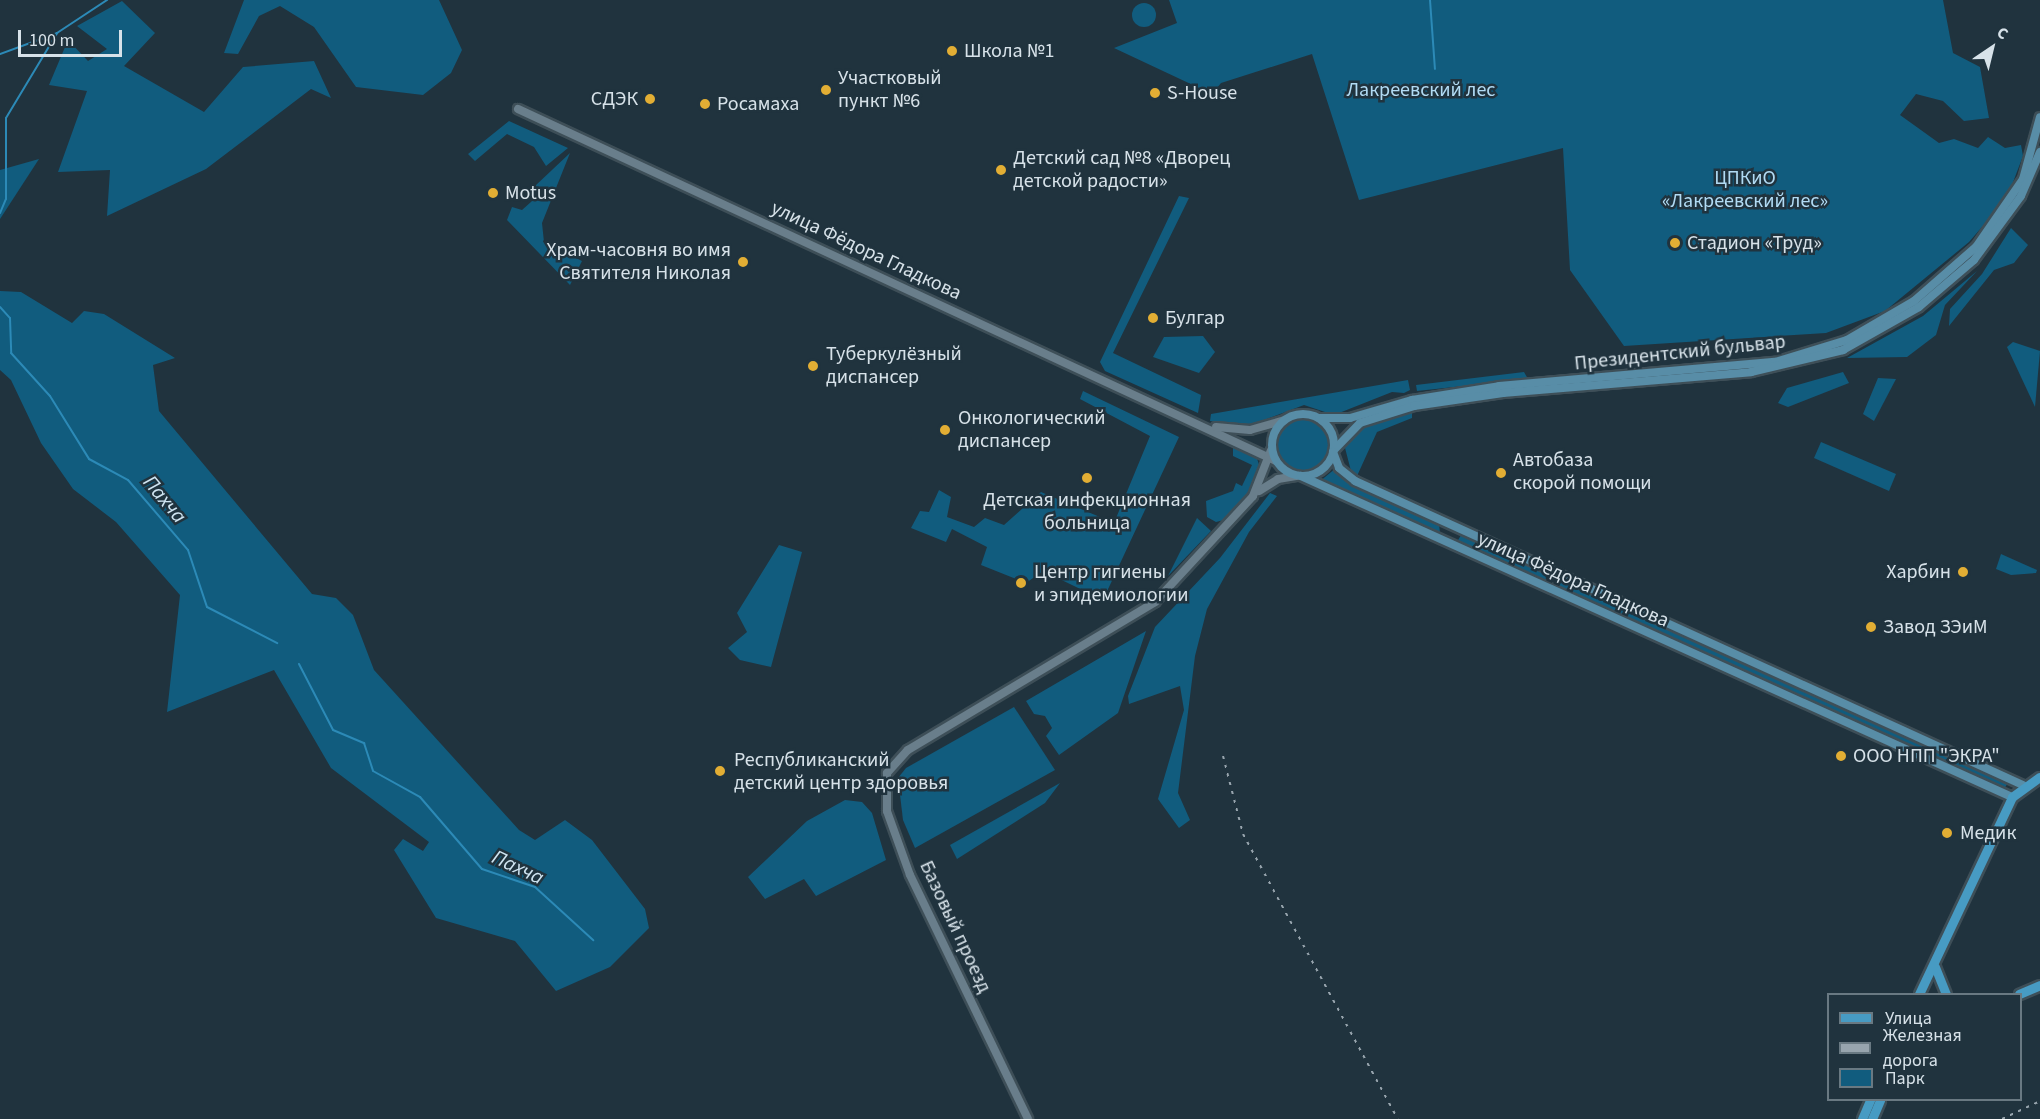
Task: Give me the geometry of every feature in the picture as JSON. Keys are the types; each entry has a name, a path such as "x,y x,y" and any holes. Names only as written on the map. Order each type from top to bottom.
{"main road":[{"name":"Президентский бульвар","path":"1319,418 1350,418 1457,391 1639,379 1803,356 1846,340 1897,312 1952,271 1993,227 2023,179 2040,117"},
{"name":"Президентский бульвар","path":"1334,451 1360,423 1396,410 1503,393 1788,366 1875,334 1919,307 1987,246 2021,196 2040,152"},
{"path":"1300,413 1319,418 1333,436 1334,451 1323,469 1299,476 1272,456 1284,420 1300,413"},
{"name":"улица Фёдора Гладкова","path":"1334,451 1339,468 1355,481 2023,785"},
{"name":"улица Фёдора Гладкова","path":"1299,476 2012,797"},
{"path":"1445,541 1452,525"},
{"path":"1548,587 1555,572"},
{"path":"1832,715 1838,701"},
{"path":"1920,993 1935,967 2012,797 2023,785 2040,777"},
{"path":"1935,967 1946,993"},
{"path":"2021,993 2040,985"},
{"path":"1862,1119 1870,1101"},
{"path":"1872,1119 1880,1101"}],"street":[{"name":"улица Фёдора Гладкова","path":"518,109 1272,456"},
{"name":"улица Фёдора Гладкова","path":"1200,423 1235,431 1284,420"},
{"path":"1253,496 1272,456"},
{"path":"1253,496 1278,478 1299,476"},
{"name":"Базовый проезд","path":"1028,1119 914,883 889,820 885,780 908,750 1144,610 1253,496"}],"green space":[{"path":"244,0 439,0 462,50 451,73 423,95 356,87 314,27 280,6 259,16 238,54 224,53"},
{"name":"ЦПКиО «Лакреевский лес»","path":"1169,0 1943,0 1953,53 1980,67 1989,118 1964,121 1943,101 1916,94 1900,115 1939,143 1954,139 1978,148 1988,137 2005,148 2021,145 2023,156 2007,198 1969,242 1885,311 1826,333 1624,346 1570,270 1563,148 1359,200 1312,54 1221,83 1212,94 1114,48 1177,23"},
{"path":"122,1 155,33 124,66 204,112 243,67 314,61 331,98 311,89 206,169 107,216 110,170 58,172 87,91 49,85 68,40 88,61 107,49 77,26"},
{"path":"1144,3 1153,6 1156,15 1153,24 1144,27 1135,24 1132,15 1135,6"},
{"path":"509,121 568,148 546,166 534,147 507,134 475,161 468,154"},
{"path":"570,153 542,223 544,242 582,261 570,285 507,220 512,207 522,210 541,193 535,186"},
{"path":"39,159 0,219 0,170"},
{"path":"1179,196 1189,198 1113,353 1201,395 1198,413 1105,371 1100,362"},
{"path":"2011,228 2028,245 2014,263 1994,270 1949,326 1950,309 1982,274"},
{"path":"1977,271 1945,305 1936,335 1907,357 1847,358 1923,316"},
{"path":"0,291 21,292 72,323 84,311 104,314 175,358 153,365 159,411 312,594 336,598 353,615 374,670 519,830 535,840 565,820 592,840 645,909 649,928 610,967 556,991 515,941 436,918 394,850 403,839 423,851 429,842 331,768 274,670 167,712 180,595 116,522 73,489 41,443 11,380 0,370"},
{"path":"1203,336 1215,352 1199,373 1153,357 1164,337"},
{"path":"2013,342 2040,351 2035,407 2007,347"},
{"path":"1524,372 1528,379 1417,391 1416,385"},
{"path":"1843,372 1849,383 1788,407 1778,403 1787,388"},
{"path":"1878,378 1896,379 1874,421 1863,414"},
{"path":"1408,380 1410,390 1404,393 1392,392 1334,415 1304,405 1251,425 1210,421 1211,414"},
{"path":"1083,391 1179,437 1103,600 1043,571 1026,583 981,565 987,547 952,529 946,542 911,528 920,511 929,512 939,490 951,497 947,517 974,527 985,518 1004,525 1041,492 1114,523 1150,436 1080,399"},
{"path":"1412,410 1412,418 1377,432 1357,476 1351,471 1344,444 1364,424"},
{"path":"1303,419 1313,421 1321,427 1327,435 1329,445 1327,455 1321,463 1313,469 1303,471 1293,469 1285,463 1279,455 1277,445 1279,435 1285,427 1293,421"},
{"path":"1821,442 1896,474 1889,491 1814,458"},
{"path":"1233,446 1255,453 1261,470 1251,490 1224,520 1216,522 1207,517 1206,501 1233,491 1236,483 1242,486 1252,465 1233,456"},
{"path":"1336,468 1353,486 1439,524 1440,533 1319,482"},
{"path":"1270,493 1277,496 1249,532 1207,609 1195,656 1178,793 1190,820 1179,828 1158,799 1184,710 1180,686 1129,704 1128,696 1155,627 1220,558"},
{"path":"1197,518 1211,531 1168,576"},
{"path":"1461,535 1545,571 1546,580 1457,542"},
{"path":"779,545 802,552 771,667 740,660 728,648 747,632 737,613"},
{"path":"2001,554 2037,570 2036,573 2011,575 1996,569"},
{"path":"1559,579 2008,783 2004,789 1556,589"},
{"path":"1146,631 1118,713 1059,755 1046,736 1052,728 1045,716 1034,714 1026,701"},
{"path":"1014,707 1055,770 915,848 903,820 898,778 906,768"},
{"path":"1060,783 1045,803 957,859 950,845"},
{"path":"845,800 862,802 872,813 886,860 816,896 804,879 765,899 748,877 807,821"}],"waterway":[{"name":"Пахча","path":"0,54 57,33 107,0"},
{"path":"1430,0 1435,69"},
{"name":"Пахча","path":"0,213 6,199 6,118 57,33"},
{"name":"Пахча","path":"0,307 10,318 11,353 50,396 89,459 128,480 188,550 207,607 277,643"},
{"name":"Пахча","path":"299,664 333,730 364,743 373,771 420,797 482,869 535,887 593,940"}],"railway":[{"path":"1223,756 1243,834 1398,1119"},
{"path":"2002,1119 2040,1101"}],"place":[{"name":"Школа №1","path":"952,51"},
{"name":"Участковый пункт №6","path":"826,90"},
{"name":"S-House","path":"1155,93"},
{"name":"СДЭК","path":"650,99"},
{"name":"Росамаха","path":"705,104"},
{"name":"Детский сад №8 «Дворец детской радости»","path":"1001,170"},
{"name":"Motus","path":"493,193"},
{"name":"Стадион «Труд»","path":"1675,243"},
{"name":"Храм-часовня во имя Святителя Николая","path":"743,262"},
{"name":"Булгар","path":"1153,318"},
{"name":"Туберкулёзный диспансер","path":"813,366"},
{"name":"Онкологический диспансер","path":"945,430"},
{"name":"Автобаза скорой помощи","path":"1501,473"},
{"name":"Детская инфекционная больница","path":"1087,478"},
{"name":"Харбин","path":"1963,572"},
{"name":"Центр гигиены и эпидемиологии","path":"1021,583"},
{"name":"Завод ЗЭиМ","path":"1871,627"},
{"name":"ООО НПП \"ЭКРА\"","path":"1841,756"},
{"name":"Республиканский детский центр здоровья","path":"720,771"},
{"name":"Медик","path":"1947,833"}],"park label":[{"name":"Лакреевский лес","path":"1421,90"}]}
